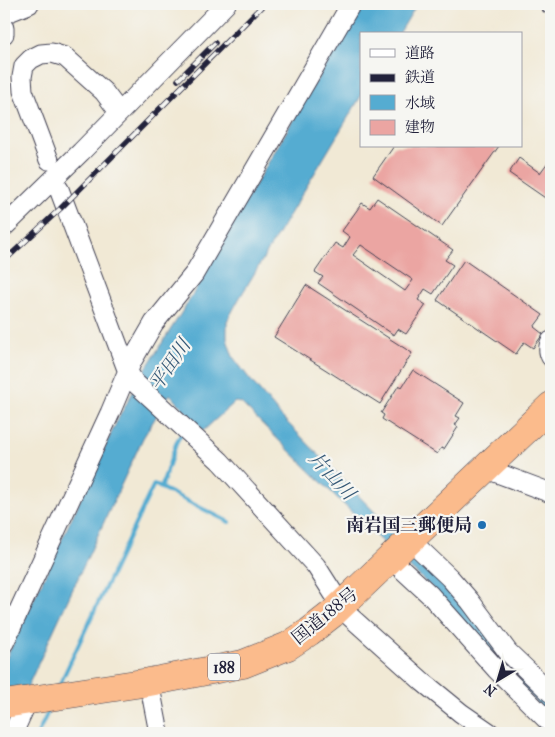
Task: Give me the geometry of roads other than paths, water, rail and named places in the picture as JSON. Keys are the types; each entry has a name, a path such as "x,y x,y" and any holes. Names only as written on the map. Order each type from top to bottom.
{"highway":[{"name":"国道188号","path":"18,702 149,682 242,664 288,646 341,606 551,406"}],"street":[{"path":"4,14 29,4"},
{"path":"4,227 81,152 226,4"},
{"path":"4,643 131,377 132,361 154,323 194,274 351,4"},
{"path":"4,28 4,34"},
{"path":"49,160 23,91 22,77 24,66 31,59 41,54 52,52 65,57 104,92 119,112"},
{"path":"59,189 131,377 220,461 316,566 346,613 423,682 461,713 490,733"},
{"path":"551,341 548,352 551,357"},
{"path":"486,467 551,493"},
{"path":"400,549 450,578 470,601 508,652 551,693"},
{"path":"400,549 430,595 465,636 550,722"},
{"path":"149,682 159,733"},
{"path":"13,733 18,702"}],"water":[{"path":"361,4 417,4 400,32 360,32 360,98 239,299 227,321 227,339 233,357 280,415 438,575 551,701 551,718 430,586 384,544 241,403 235,402 203,431 170,394 143,438 6,733 4,733 4,663 117,421 143,373 190,299"}],"waterway":[{"path":"182,433 177,441 161,488 229,522"},
{"path":"59,686 154,484 161,488"},
{"path":"38,733 50,708"}],"railway":[{"path":"4,261 60,209 264,4"},
{"path":"178,80 215,43"}],"place":[{"name":"南岩国三郵便局","path":"482,525"}],"water label":[{"name":"平田川","path":"170,365"},
{"name":"片山川","path":"332,476"}]}
